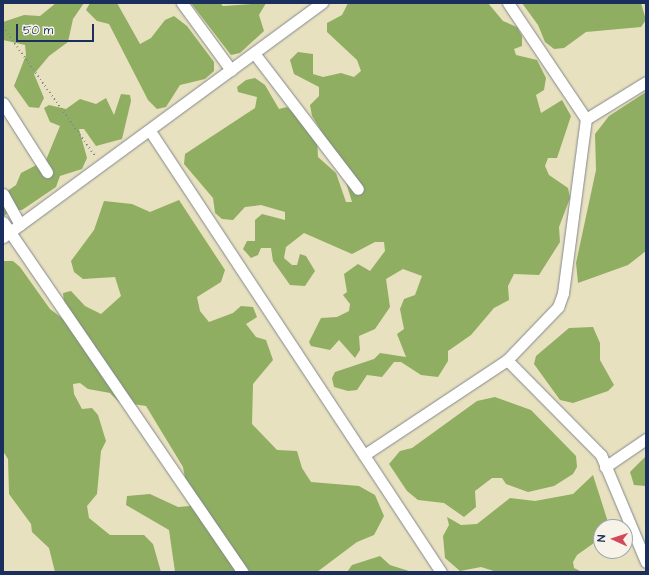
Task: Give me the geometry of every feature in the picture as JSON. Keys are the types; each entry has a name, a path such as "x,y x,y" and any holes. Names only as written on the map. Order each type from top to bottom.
{"street":[{"path":"182,3 230,70"},
{"path":"364,455 507,360 558,307 563,293 586,119 508,3"},
{"path":"7,234 150,131 316,5"},
{"path":"254,53 358,189"},
{"path":"586,119 646,82"},
{"path":"3,103 47,172"},
{"path":"150,131 441,572"},
{"path":"3,194 20,225"},
{"path":"3,222 7,234 243,572"},
{"path":"507,360 601,455 646,562"},
{"path":"605,467 646,439"}],"path":[{"path":"3,27 102,166"}],"green space":[{"path":"56,3 84,3 73,19 68,42 49,56 34,74 44,98 39,108 29,107 14,86 26,55 25,45 3,40 3,22 24,15 40,16"},
{"path":"90,3 117,3 140,44 151,38 165,20 174,16 187,26 214,62 214,71 205,79 180,85 166,107 157,109 148,100 109,24 97,21 86,10"},
{"path":"191,3 220,3 223,6 266,3 259,15 264,31 240,53 231,55"},
{"path":"348,3 488,3 503,21 517,27 522,36 522,46 514,49 516,55 537,60 546,78 544,90 536,95 541,113 562,100 571,116 557,158 548,158 545,166 549,175 568,188 570,198 559,227 560,242 539,275 514,274 508,286 509,300 494,308 471,335 448,351 448,361 438,377 421,375 401,362 394,362 382,377 367,375 357,390 348,391 334,387 332,378 335,372 374,359 380,353 406,357 397,334 404,329 400,309 404,299 415,295 422,276 403,269 386,279 390,307 375,329 359,336 360,350 355,358 339,340 330,350 311,346 309,342 321,318 337,317 349,311 350,304 343,295 347,292 344,274 358,264 370,271 385,251 384,242 375,242 352,254 304,233 286,247 284,258 292,265 297,265 300,254 306,256 315,271 305,286 290,285 273,261 271,248 261,248 258,255 251,258 243,249 247,241 255,241 255,220 262,214 285,220 285,212 261,205 245,207 233,220 222,219 215,213 213,198 184,164 185,154 255,108 257,97 238,92 237,87 246,80 255,78 265,85 279,109 287,107 317,136 318,157 336,173 346,202 352,202 344,176 347,165 337,157 312,116 310,105 319,96 319,87 294,74 290,60 298,52 313,54 313,74 323,77 341,73 354,77 361,71 357,60 327,32 327,23 342,15"},
{"path":"522,3 641,3 646,20 641,27 586,32 564,48 554,49 545,42 538,25"},
{"path":"646,92 646,251 628,265 578,283 576,263 596,170 595,134 609,116"},
{"path":"121,94 130,95 131,101 122,139 96,146 84,129 79,129 87,158 82,169 60,176 56,187 22,210 11,210 3,217 3,194 16,185 21,173 46,160 60,126 50,122 44,108 49,105 66,109 80,99 96,104 106,98 114,115"},
{"path":"179,200 225,270 221,282 197,297 200,311 209,322 233,313 241,306 253,307 257,317 246,324 256,337 266,340 273,360 253,384 252,424 277,450 297,451 302,468 311,482 359,486 375,495 384,516 374,535 357,542 317,572 175,572 169,530 126,505 127,496 150,494 178,507 190,506 183,467 146,406 119,402 110,393 88,389 80,383 73,384 74,394 82,409 92,408 98,415 106,441 101,451 97,494 87,506 89,518 110,535 144,535 153,544 161,572 55,572 49,548 32,532 31,524 9,494 8,459 3,451 3,261 13,261 20,267 50,309 66,321 63,293 71,291 85,306 101,314 121,296 115,277 83,279 74,272 71,261 94,230 104,201 132,204 150,212"},
{"path":"593,327 600,343 600,360 614,385 608,391 573,403 560,400 534,364 536,356 569,328"},
{"path":"495,397 531,410 576,456 577,467 573,474 554,486 528,492 506,484 502,478 492,478 475,491 476,507 464,517 444,503 418,500 407,491 389,464 400,451 412,448 477,401"},
{"path":"646,456 646,486 634,485 630,472"},
{"path":"593,475 607,519 593,519 593,544 577,555 573,562 574,568 582,572 497,572 481,567 460,571 445,558 443,536 449,525 447,517 461,525 477,524 510,498 535,501 573,494"},
{"path":"380,556 390,565 412,572 347,572 352,565"}]}
